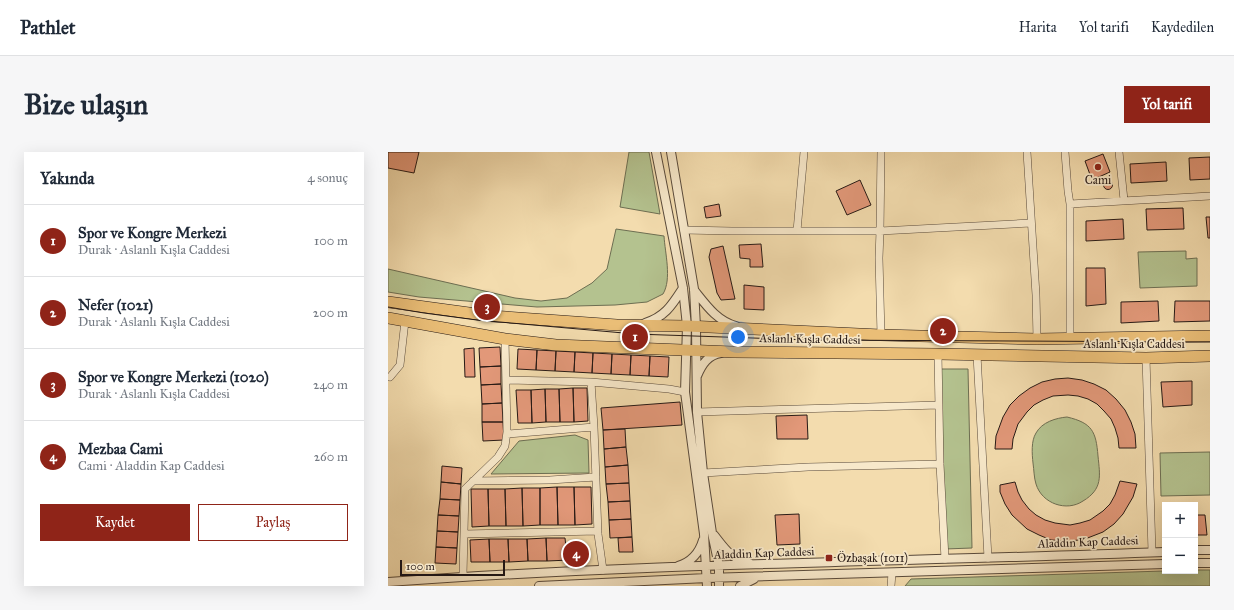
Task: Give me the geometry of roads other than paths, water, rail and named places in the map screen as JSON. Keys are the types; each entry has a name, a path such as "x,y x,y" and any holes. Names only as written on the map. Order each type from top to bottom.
{"main road":[{"name":"Aslanlı Kışla Caddesi","path":"388,302 491,316 617,325 881,335 1070,339 1210,336"},
{"name":"Aslanlı Kışla Caddesi","path":"388,318 505,340 556,345 733,352 1146,358 1210,356"}],"street":[{"path":"656,152 692,327"},
{"path":"671,152 694,289 691,351 685,392 708,533 719,566 719,582"},
{"path":"797,231 804,152"},
{"path":"881,152 879,258 881,335"},
{"path":"1027,152 1036,295 1037,338"},
{"path":"1065,152 1070,204 1070,339"},
{"path":"1119,152 1124,200"},
{"path":"1070,204 1210,196"},
{"path":"684,230 880,231 1031,223"},
{"path":"617,325 646,323 657,319 666,313 683,288"},
{"path":"694,289 707,307 719,318 734,326 748,329"},
{"path":"390,377 400,365 406,321"},
{"path":"463,576 466,489 498,458 505,446 507,434 505,340"},
{"path":"691,351 696,378 697,412 708,533 707,582"},
{"path":"696,378 701,366 709,358 717,354 733,352"},
{"path":"938,354 940,464 945,559"},
{"path":"977,355 988,558"},
{"path":"1146,358 1152,552"},
{"path":"506,380 591,382 685,392"},
{"path":"591,382 598,531 603,570"},
{"path":"697,412 939,405"},
{"path":"507,434 594,428"},
{"path":"703,473 808,467 940,464"},
{"path":"473,481 550,480 596,477"},
{"path":"464,534 598,531"},
{"path":"708,533 730,555 741,561 757,565"},
{"path":"667,568 682,564 694,558 708,533"},
{"path":"1198,550 1210,550"},
{"name":"Aladdin Kap Caddesi","path":"388,582 463,576 603,570 1162,552"},
{"path":"1198,563 1210,563"},
{"name":"Aladdin Kap Caddesi","path":"539,586 668,580 719,582 757,577 1162,564"},
{"path":"891,586 892,573"},
{"path":"740,586 757,577"},
{"path":"668,580 682,586"}],"tram line":[{"path":"388,307 477,320 635,334 811,340 1210,342"}],"place":[{"name":"Cami","path":"1098,167"},
{"name":"Spor ve Kongre Merkezi (1020)","path":"487,307"},
{"name":"Nefer (1021)","path":"943,331"},
{"name":"Spor ve Kongre Merkezi","path":"635,337"},
{"name":"Mezbaa Cami","path":"576,554"},
{"name":"Özbaşak (1011)","path":"829,558"}]}
